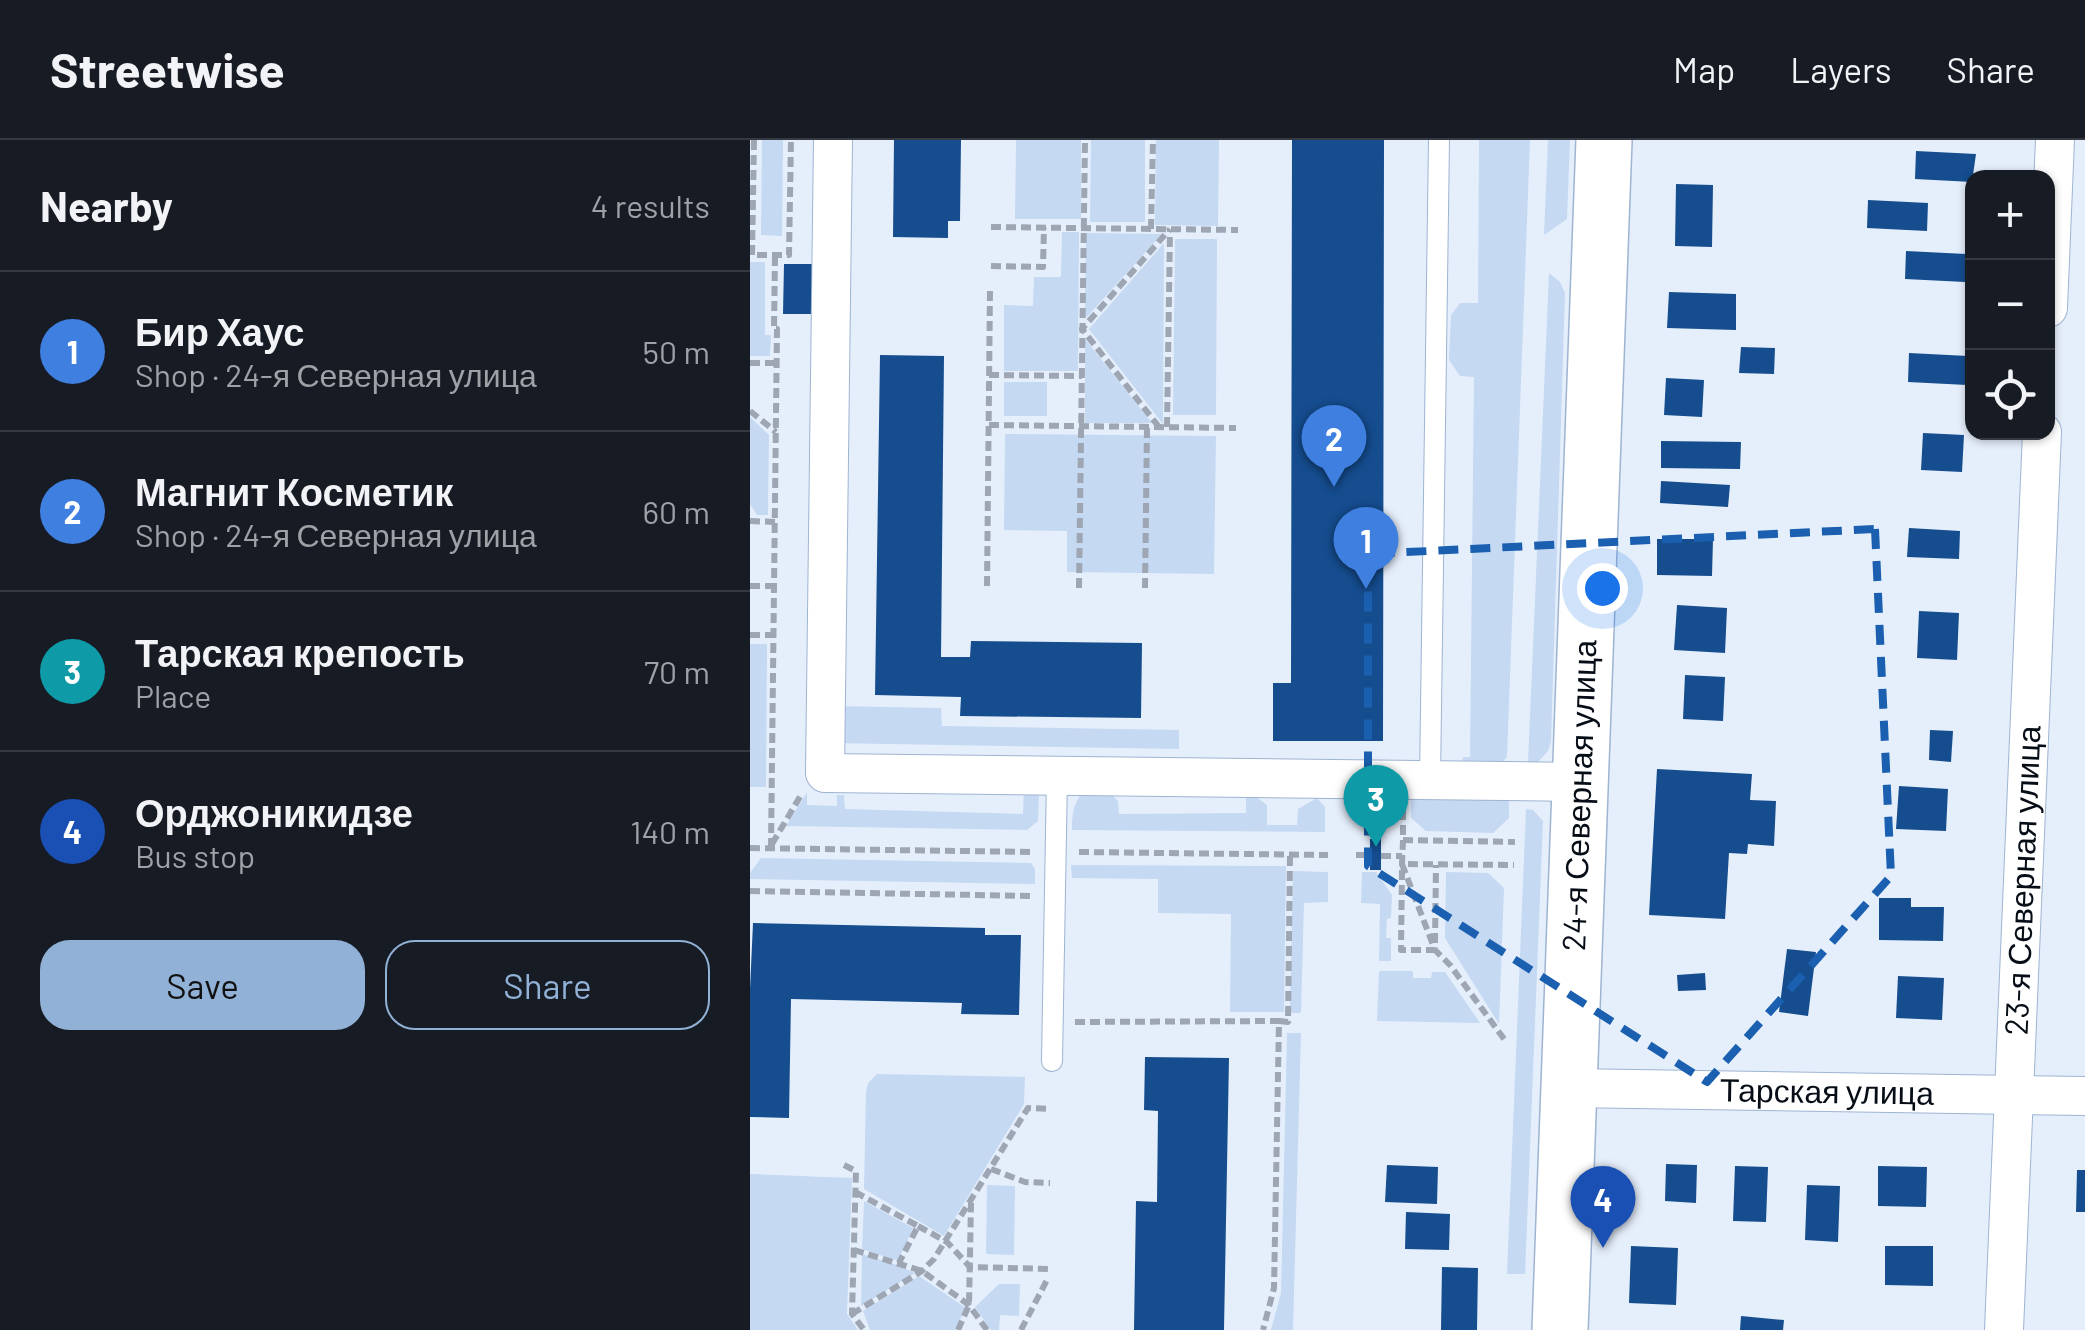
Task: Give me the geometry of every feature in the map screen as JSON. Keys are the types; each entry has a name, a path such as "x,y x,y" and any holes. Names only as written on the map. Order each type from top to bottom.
{"main road":[{"name":"24-я Северная улица","path":"1560,1330 1604,140"}],"street":[{"path":"833,140 825,773 1417,788 1580,782"},
{"path":"2050,260 2055,140"},
{"name":"23-я Северная улица","path":"2004,1330 2042,440"},
{"name":"Тарская улица","path":"1568,1088 2085,1096"}],"lane":[{"path":"1417,788 1439,140"},
{"path":"1052,1061 1057,776"}],"path":[{"path":"754,140 751,257 789,255 791,140"},
{"path":"1079,588 1085,140"},
{"path":"1152,140 1152,229"},
{"path":"992,227 1238,230"},
{"path":"991,266 1043,267 1044,228"},
{"path":"1082,329 1170,229"},
{"path":"1163,427 1170,229"},
{"path":"771,847 775,255"},
{"path":"987,586 990,289"},
{"path":"1082,329 1163,427"},
{"path":"750,363 776,363"},
{"path":"990,375 1082,376"},
{"path":"750,411 776,432"},
{"path":"989,424 1236,428"},
{"path":"1144,588 1147,427"},
{"path":"750,521 775,522"},
{"path":"750,586 774,586"},
{"path":"750,635 774,635"},
{"path":"1417,788 1402,840 1401,950 1435,950"},
{"path":"771,847 783,825"},
{"path":"1402,840 1515,842"},
{"path":"750,848 1043,852"},
{"path":"1072,852 1328,855"},
{"path":"1053,1022 1288,1022 1290,854"},
{"path":"1356,855 1370,856"},
{"path":"1381,856 1436,865 1514,866"},
{"path":"1402,860 1435,950 1507,1043"},
{"path":"1435,950 1436,865"},
{"path":"750,892 1055,896"},
{"path":"1262,1330 1274,1288 1278,1022"},
{"path":"852,1314 922,1271 947,1242 1028,1108 1052,1109"},
{"path":"844,1165 856,1171 852,1314 864,1330"},
{"path":"991,1169 1025,1182 1050,1182"},
{"path":"855,1192 947,1242 970,1268 1049,1274 1021,1330"},
{"path":"958,1330 970,1305 971,1202"},
{"path":"898,1263 918,1226"},
{"path":"854,1250 922,1271 970,1305 987,1330"}],"highlighted area":[{"path":"1875,529 1891,876 1707,1082 1368,866 1368,554"}],"shaded area":[{"path":"762,140 783,140 782,236 761,235"},
{"path":"1016,140 1081,140 1081,219 1015,219"},
{"path":"1091,140 1145,140 1145,222 1090,222"},
{"path":"1156,140 1219,140 1218,226 1155,225"},
{"path":"1479,140 1530,140 1507,757 1499,765 1462,764 1463,757 1470,757 1474,377 1460,376 1449,360 1451,315 1460,303 1478,303"},
{"path":"1548,140 1570,140 1567,219 1544,235"},
{"path":"1062,232 1079,232 1078,371 1004,371 1004,305 1033,306 1034,277 1061,277"},
{"path":"1086,233 1162,234 1085,319"},
{"path":"1175,239 1217,239 1216,415 1173,415"},
{"path":"1164,243 1163,424 1089,329"},
{"path":"750,262 765,262 765,335 771,335 770,356 750,356"},
{"path":"1549,273 1565,293 1551,742 1537,763 1528,763"},
{"path":"1085,339 1152,423 1085,423"},
{"path":"1004,382 1047,382 1047,416 1004,416"},
{"path":"750,417 769,435 768,515 757,515 750,504"},
{"path":"1005,434 1216,436 1214,574 1067,572 1067,531 1004,530"},
{"path":"750,644 767,644 766,787 750,787"},
{"path":"832,706 941,708 942,726 1179,730 1179,749 832,743"},
{"path":"1024,785 1039,794 1038,821 1027,830 786,826 807,792 807,805 837,806 837,795 844,795 845,809 1023,814"},
{"path":"1085,790 1109,792 1118,801 1119,814 1246,813 1246,796 1251,793 1267,805 1267,825 1297,825 1298,809 1317,798 1325,807 1325,832 1072,830 1074,809"},
{"path":"1411,797 1509,799 1509,818 1493,833 1426,831 1411,818"},
{"path":"1526,809 1533,810 1543,821 1525,1274 1507,1274"},
{"path":"761,858 1031,863 1035,884 750,879"},
{"path":"1071,865 1286,866 1284,1012 1230,1012 1231,914 1158,913 1158,879 1072,878"},
{"path":"1293,871 1328,872 1328,902 1304,903 1301,1013 1290,1013"},
{"path":"1362,872 1376,872 1392,895 1386,938 1391,938 1391,961 1379,961 1380,904 1361,903"},
{"path":"1446,872 1488,873 1504,888 1499,1024 1445,938"},
{"path":"1379,971 1413,971 1413,978 1431,978 1432,972 1445,972 1480,1023 1377,1021"},
{"path":"1287,1033 1301,1033 1293,1330 1271,1330 1281,1293"},
{"path":"877,1074 1025,1077 1024,1104 944,1236 864,1189 866,1092"},
{"path":"750,1174 852,1178 847,1314 858,1330 750,1330"},
{"path":"987,1185 1015,1186 1014,1255 986,1254"},
{"path":"864,1201 913,1228 898,1261 862,1249"},
{"path":"862,1254 897,1265 915,1273 861,1306"},
{"path":"919,1276 966,1308 955,1330 870,1330 863,1311"},
{"path":"999,1284 1020,1284 1019,1316 1000,1315 999,1330 991,1330 975,1307"}],"building":[{"path":"894,140 961,140 960,221 948,221 948,238 893,237"},
{"path":"1292,140 1384,140 1383,741 1273,741 1273,683 1291,683"},
{"path":"1916,151 1976,154 1974,170 1965,170 1965,182 1915,179"},
{"path":"1676,184 1713,185 1712,247 1675,246"},
{"path":"1868,200 1928,203 1927,231 1867,228"},
{"path":"1906,251 1965,254 1965,282 1905,279"},
{"path":"784,264 815,264 814,314 783,314"},
{"path":"1669,292 1736,294 1736,330 1667,328"},
{"path":"1741,347 1775,348 1774,374 1739,373"},
{"path":"1909,353 1965,356 1965,385 1908,382"},
{"path":"880,355 944,356 941,657 970,657 971,641 1142,643 1141,718 960,716 961,697 875,695"},
{"path":"1666,378 1704,380 1702,417 1664,415"},
{"path":"1923,433 1964,435 1962,472 1921,470"},
{"path":"1661,441 1741,442 1740,469 1661,468"},
{"path":"1661,481 1730,485 1728,507 1660,503"},
{"path":"1909,528 1960,531 1959,559 1907,557"},
{"path":"1657,539 1713,539 1712,576 1657,575"},
{"path":"1677,605 1727,608 1725,653 1674,650"},
{"path":"1919,611 1959,613 1957,660 1917,658"},
{"path":"1685,675 1725,677 1723,721 1683,719"},
{"path":"1930,730 1953,731 1951,762 1929,760"},
{"path":"1657,769 1752,774 1750,800 1776,801 1774,846 1748,844 1747,854 1729,853 1725,919 1649,915"},
{"path":"1899,786 1948,789 1946,831 1896,829"},
{"path":"1370,839 1381,839 1381,870 1370,870"},
{"path":"1879,898 1911,898 1911,907 1944,907 1943,941 1879,940"},
{"path":"753,923 985,928 985,935 1021,935 1019,1015 961,1014 962,1003 791,999 789,1118 750,1117"},
{"path":"1787,949 1816,952 1808,1016 1779,1012"},
{"path":"1705,973 1706,990 1678,991 1677,975"},
{"path":"1898,976 1944,978 1942,1020 1896,1018"},
{"path":"1145,1057 1229,1058 1224,1330 1134,1330 1136,1201 1157,1202 1158,1111 1144,1110"},
{"path":"1666,1164 1697,1165 1696,1203 1665,1201"},
{"path":"1387,1165 1438,1167 1437,1204 1385,1202"},
{"path":"1735,1166 1768,1167 1766,1222 1733,1221"},
{"path":"1878,1166 1927,1167 1926,1207 1878,1206"},
{"path":"2077,1170 2085,1170 2085,1212 2076,1212"},
{"path":"1807,1185 1840,1186 1838,1242 1805,1240"},
{"path":"1406,1212 1450,1214 1449,1250 1405,1249"},
{"path":"1631,1246 1678,1248 1676,1305 1629,1303"},
{"path":"1885,1246 1933,1246 1933,1286 1885,1285"},
{"path":"1442,1267 1478,1268 1477,1330 1441,1330"},
{"path":"1741,1316 1784,1320 1783,1330 1740,1330"}],"place":[{"name":"Магнит Косметик","path":"1334,487"},
{"name":"Бир Хаус","path":"1366,589"},
{"name":"Тарская крепость","path":"1376,847"},
{"name":"Орджоникидзе","path":"1603,1248"}]}
